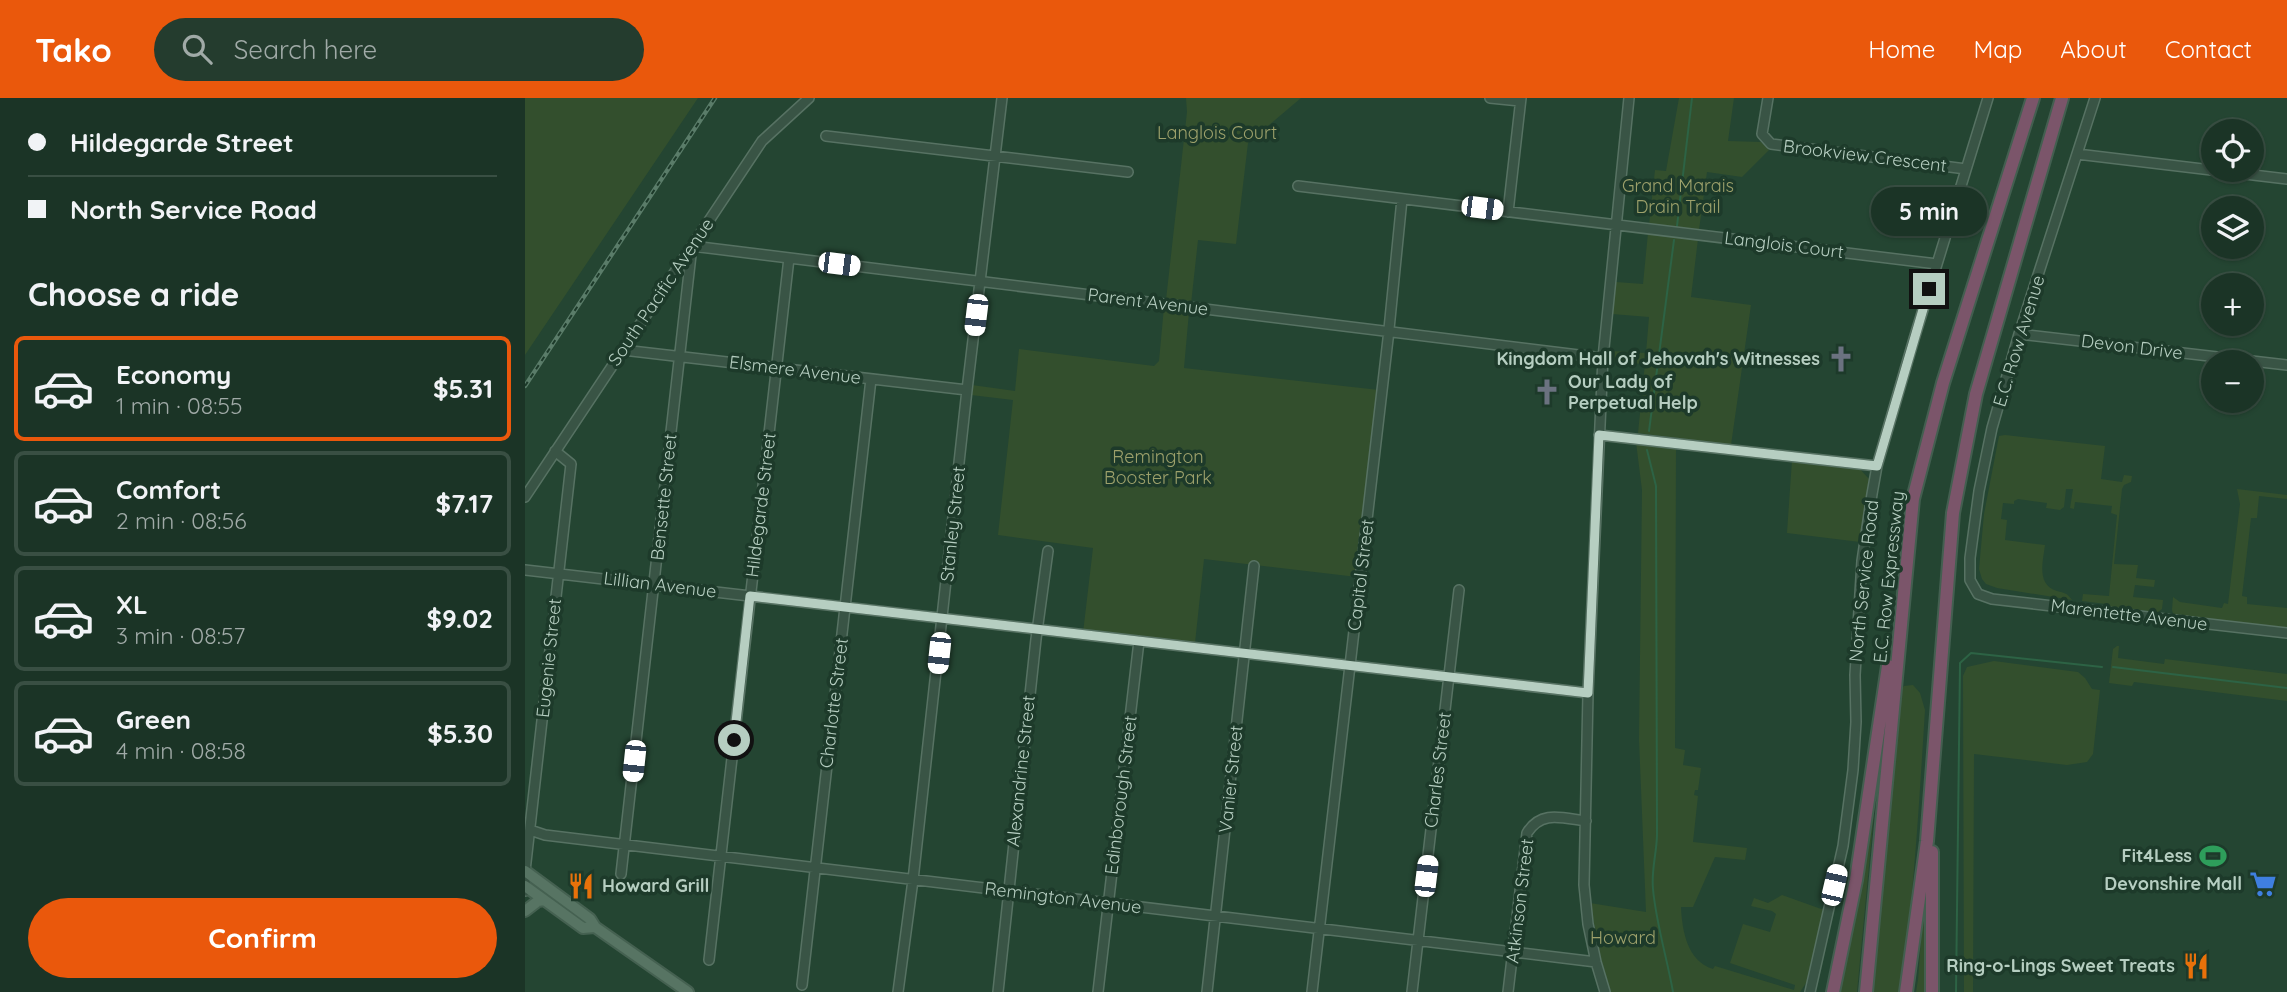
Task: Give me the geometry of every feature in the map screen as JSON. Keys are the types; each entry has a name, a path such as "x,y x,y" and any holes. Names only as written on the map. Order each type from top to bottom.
{"highway":[{"name":"E.C. Row Expressway","path":"1866,992 1913,499 1943,383 2033,98"},
{"path":"1906,992 1927,841 1953,513 1973,407 2062,98"},
{"path":"1833,992 1856,880 1913,499"},
{"path":"1932,992 1934,752"}],"main road":[{"path":"525,871 590,919 595,928 688,992"},
{"path":"525,888 583,928 595,928"},
{"path":"525,911 538,901 544,900"}],"street":[{"name":"South Pacific Avenue","path":"525,497 762,141 809,98"},
{"name":"Stanley Street","path":"898,992 1002,98"},
{"path":"1490,98 1521,100 1509,212"},
{"path":"1605,992 1588,924 1584,885 1588,693 1603,358 1629,98"},
{"name":"Brookview Crescent","path":"1768,98 1762,134 1771,144 1966,169"},
{"name":"North Service Road","path":"1810,992 1847,820 1856,722 1854,675 1862,561 1877,466 1988,98"},
{"name":"E.C. Row Avenue","path":"1973,589 1970,580 1970,558 1979,491 1993,428 2019,334 2095,98"},
{"path":"826,136 1128,172"},
{"path":"2077,154 2287,179"},
{"name":"Langlois Court","path":"1298,186 1937,264"},
{"name":"Capitol Street","path":"1312,992 1402,199"},
{"name":"Parent Avenue","path":"692,246 1603,358"},
{"name":"Bensette Street","path":"621,874 692,246"},
{"name":"Hildegarde Street","path":"709,960 789,258"},
{"name":"Devon Drive","path":"2019,334 2287,365"},
{"name":"Elsmere Avenue","path":"623,350 967,390"},
{"name":"Charlotte Street","path":"802,985 871,379"},
{"path":"1599,435 1877,466"},
{"name":"Eugenie Street","path":"525,888 571,464 555,451"},
{"name":"Alexandrine Street","path":"998,992 1037,629 1048,551"},
{"name":"Vanier Street","path":"1207,992 1254,566"},
{"name":"Lillian Avenue","path":"525,570 1588,693"},
{"name":"Marentette Avenue","path":"1973,589 1992,599 2287,633"},
{"name":"Charles Street","path":"1412,992 1459,590"},
{"name":"Edinborough Street","path":"1098,992 1139,641"},
{"name":"Atkinson Street","path":"1508,992 1527,833 1534,822 1551,817 1585,821"},
{"name":"Remington Avenue","path":"530,830 545,835 624,845 1596,962"}],"green space":[{"path":"525,98 698,98 525,355"},
{"name":"Langlois Court","path":"1186,98 1301,98 1248,143 1236,244 1198,240 1191,304 1166,300 1187,112"},
{"name":"Grand Marais Drain Trail","path":"1679,98 1734,98 1728,141 1761,142 1769,150 1742,177 1707,172 1699,230 1649,225 1655,170 1666,171"},
{"name":"Grand Marais Drain Trail","path":"1648,233 1698,239 1691,297 1751,305 1731,445 1638,433 1645,364 1611,362 1612,351 1646,353 1649,317 1612,314 1616,282 1643,284"},
{"name":"Remington Booster Park","path":"1164,307 1189,312 1184,368 1379,390 1357,577 1204,559 1195,643 1083,633 1093,548 998,535 1013,400 971,395 972,385 1015,391 1019,349 1154,366 1159,361"},
{"path":"1999,436 2105,446 2101,479 2122,482 2124,475 2132,476 2131,482 2122,489 2114,564 2138,565 2136,578 2155,580 2154,587 2135,585 2133,597 2163,600 2162,609 2158,612 2107,607 2106,604 2082,601 2083,594 2109,596 2117,515 2111,513 2112,506 2075,502 2074,509 2070,508 2073,489 2066,489 2064,507 2060,510 2046,508 2047,503 2018,499 2014,504 2003,503 2001,519 2007,520 2005,540 2045,545 2043,578 2050,588 2066,594 2072,600 1986,584 1979,569 1984,514"},
{"name":"Howard","path":"1636,442 1676,446 1675,748 1685,750 1683,765 1701,768 1698,790 1695,790 1694,795 1698,796 1693,842 1747,848 1745,860 1715,857 1693,907 1681,907 1685,935 1692,952 1704,965 1794,990 1795,985 1730,963 1743,924 1770,932 1776,914 1751,906 1754,898 1768,903 1782,895 1824,910 1810,977 1800,992 1611,992 1601,959 1590,903 1646,912 1639,739 1642,490"},
{"path":"1792,460 1859,468 1869,479 1860,542 1787,533"},
{"path":"2237,489 2287,495 2287,499 2259,496 2257,518 2251,518 2242,596 2247,597 2247,604 2287,608 2287,630 2174,617 2173,597 2180,602 2222,608 2224,603 2228,604 2240,504"},
{"path":"2117,646 2118,658 2164,664 2165,659 2287,674 2287,701 2134,682 2132,686 2109,683 2113,649"},
{"path":"1994,661 2078,672 2092,689 2100,690 2093,754 2087,762 2067,765 1974,754 1973,992 1964,992 1963,676 1967,667"},
{"path":"1913,685 1920,693 1925,710 1905,957 1900,992 1870,992 1899,692 1904,686"},
{"path":"1877,782 1857,992 1837,992"},
{"path":"1927,856 1928,992 1916,992 1918,980"}],"waterway":[{"path":"1677,226 1692,98"},
{"path":"1649,431 1674,240"},
{"path":"1647,450 1656,486 1657,834 1653,882 1673,992"},
{"path":"1956,992 1960,663 1971,653 2102,667"},
{"path":"2113,667 2287,688"}],"railway":[{"path":"525,386 715,98"}],"place":[{"name":"Kingdom Hall of Jehovah's Witnesses","path":"1841,359"},
{"name":"Our Lady of Perpetual Help","path":"1547,392"},
{"name":"Fit4Less","path":"2213,856"},
{"name":"Devonshire Mall","path":"2263,884"},
{"name":"Howard Grill","path":"581,886"},
{"name":"Ring-o-Lings Sweet Treats","path":"2196,966"}],"route":[{"path":"734,740 750,596 1588,693 1599,435 1877,466 1929,289"}]}
